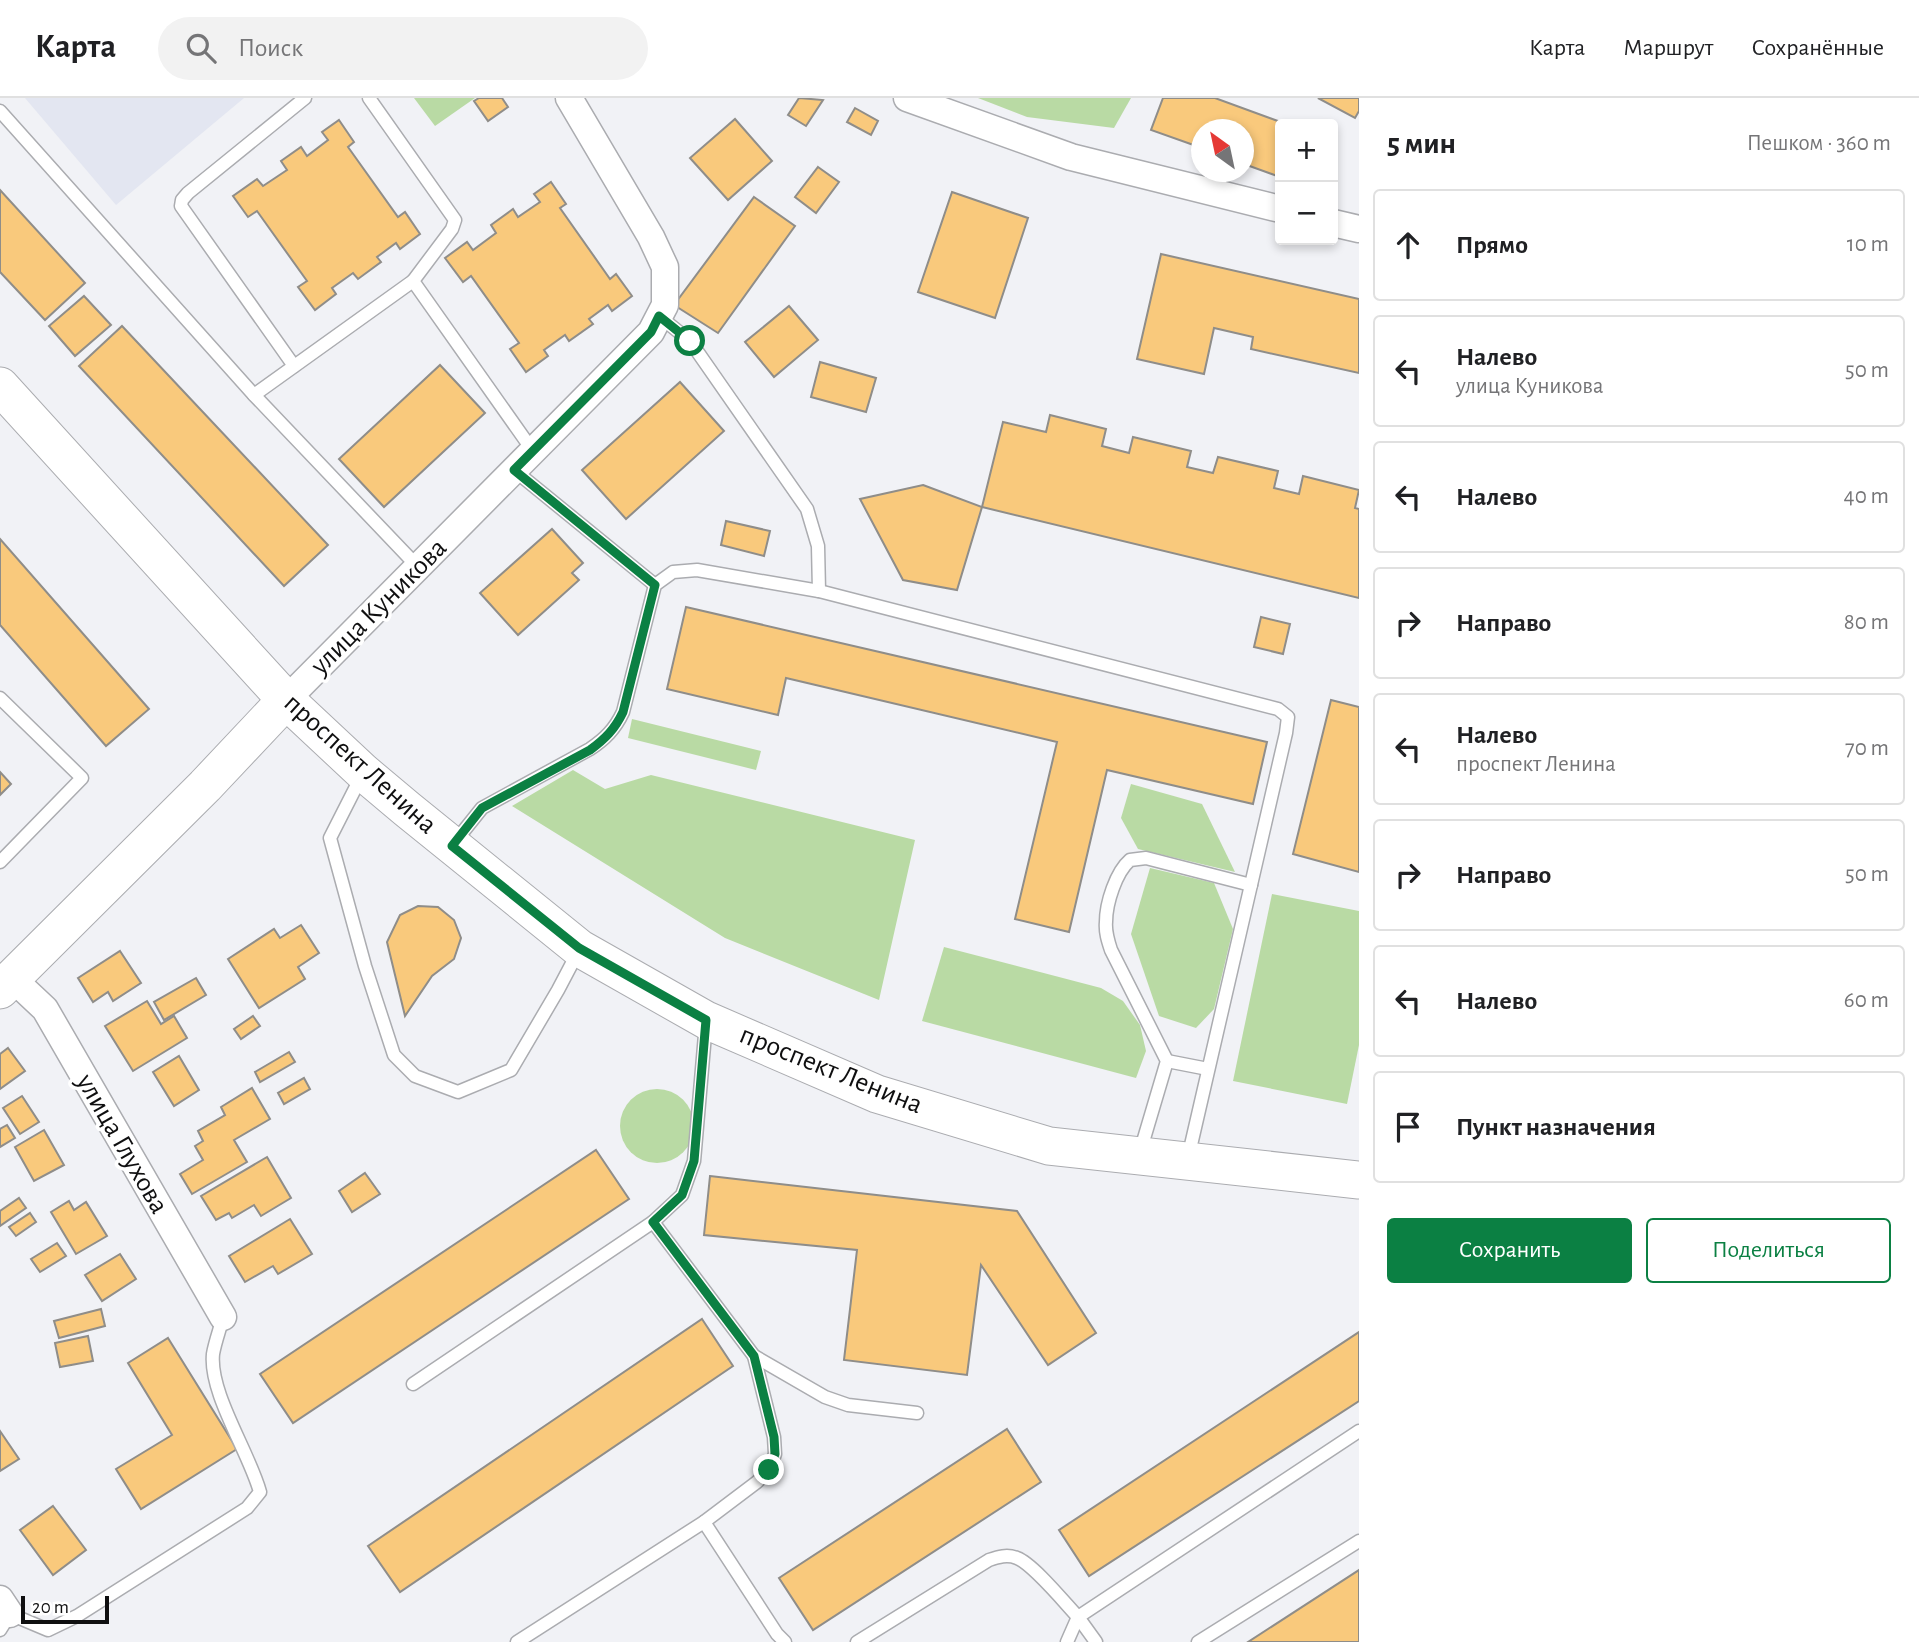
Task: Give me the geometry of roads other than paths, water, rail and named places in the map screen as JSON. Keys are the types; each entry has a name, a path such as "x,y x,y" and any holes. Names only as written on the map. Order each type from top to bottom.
{"street":[{"name":"улица Куникова","path":"6,984 205,786 286,700 651,332 665,305 665,267 651,237 569,98"},
{"path":"907,98 1071,157 1275,208"},
{"path":"1338,224 1359,229"},
{"name":"проспект Ленина","path":"0,386 286,700 363,772 579,948 706,1020 877,1094 1049,1146 1359,1180"},
{"name":"улица Глухова","path":"6,984 45,1009 223,1317"}],"lane":[{"path":"294,366 181,206 188,193 305,98"},
{"path":"254,395 413,281 452,229 455,219 369,98"},
{"path":"0,111 254,395 418,567"},
{"path":"413,281 533,451"},
{"path":"659,316 690,341 807,509 818,546 819,591"},
{"path":"514,470 655,585"},
{"path":"452,846 482,808 590,750 604,740 617,725 623,712 655,585 673,572 696,570 819,591 1278,709 1288,717 1286,733 1187,1161"},
{"path":"0,698 82,778 0,862"},
{"path":"363,772 330,838 365,966 394,1055 415,1076 458,1091 512,1070 579,948"},
{"path":"1139,1156 1167,1061 1107,937 1105,922 1120,873 1130,860 1146,858 1251,885"},
{"path":"413,1384 653,1222 682,1195 694,1161 706,1020"},
{"path":"1167,1061 1208,1069"},
{"path":"653,1222 754,1356 836,1401 848,1405 917,1413"},
{"path":"3,1614 48,1630 106,1598 247,1508 260,1492 254,1471 215,1383 213,1355 223,1317"},
{"path":"517,1642 704,1522 769,1470 775,1454 774,1437 754,1356"},
{"path":"1067,1642 1077,1617 1359,1431"},
{"path":"704,1522 777,1634 785,1642"},
{"path":"1198,1642 1359,1541"},
{"path":"857,1642 989,1560 1002,1556 1016,1558 1028,1565 1077,1617 1096,1642"}]}
